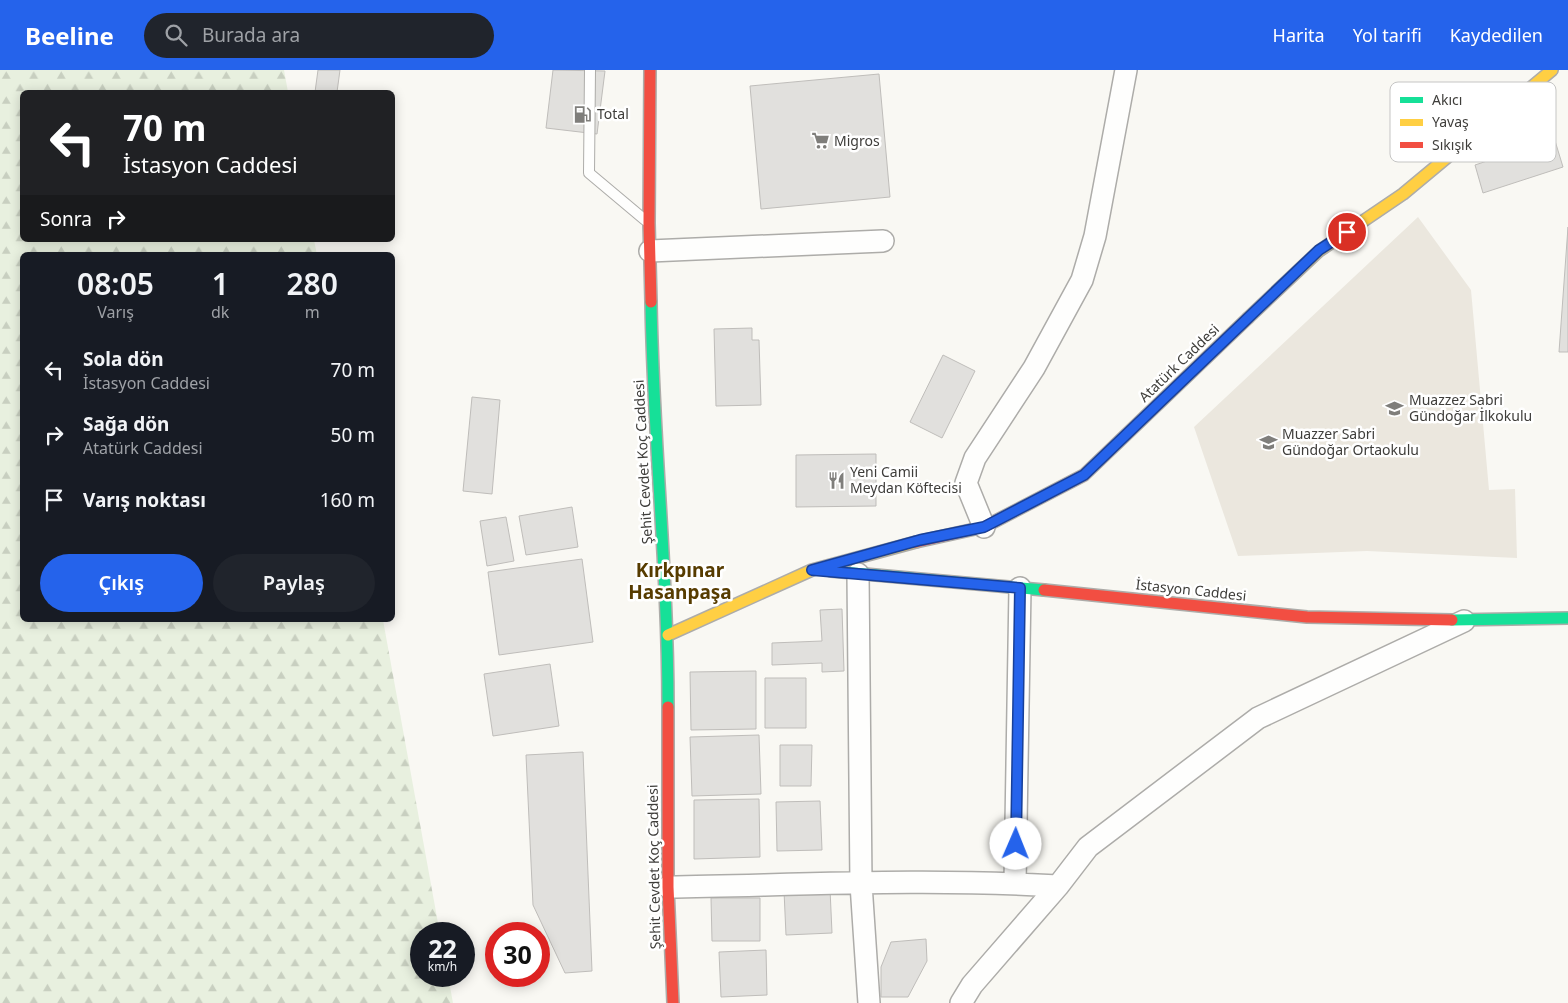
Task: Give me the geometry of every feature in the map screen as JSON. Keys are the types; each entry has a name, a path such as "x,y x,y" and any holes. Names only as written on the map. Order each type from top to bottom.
{"street":[{"name":"Şehit Cevdet Koç Caddesi","path":"650,70 649,224 652,374 668,635 668,887 673,1003"},
{"path":"984,527 966,484 975,458 1034,368 1082,280 1095,236 1126,70"},
{"name":"Atatürk Caddesi","path":"1538,82 1552,70"},
{"name":"Atatürk Caddesi","path":"668,635 812,570 920,540 984,527 1084,475 1319,250 1403,194 1441,162"},
{"path":"650,252 883,241"},
{"name":"İstasyon Caddesi","path":"812,570 1020,588 1307,617 1468,620 1568,618"},
{"path":"858,574 861,884 869,1003"},
{"path":"1015,883 1020,588"},
{"path":"961,1003 972,984 1058,886 1088,847 1258,718 1468,620"},
{"path":"668,887 1015,883 1058,886"}],"lane":[{"path":"590,70 589,173 649,224"}],"shaded area":[{"name":"Muazzez Sabri Gündoğar İlkokulu","path":"1418,217 1471,290 1489,490 1515,489 1517,558 1367,551 1238,556 1194,427"}],"green space":[{"path":"0,70 284,70 288,90 20,90 20,242 314,242 316,252 20,252 20,622 383,622 438,922 410,922 410,987 450,987 453,1003 0,1003"}],"building":[{"path":"318,70 340,70 337,90 315,90"},
{"path":"553,70 605,71 597,134 546,128"},
{"name":"Migros","path":"879,74 890,197 761,209 750,86"},
{"path":"1556,144 1563,167 1483,193 1475,165 1484,162 1556,162"},
{"path":"1568,227 1568,352 1559,352"},
{"path":"752,328 752,340 759,340 761,405 716,406 714,329"},
{"path":"943,355 975,371 942,438 910,422"},
{"path":"472,397 500,400 492,494 463,491"},
{"name":"Yeni Camii Meydan Köftecisi","path":"876,454 876,506 796,507 796,455"},
{"path":"572,507 578,547 526,555 519,516"},
{"path":"506,517 514,561 487,566 480,521"},
{"path":"582,559 593,642 499,655 488,572"},
{"path":"842,609 844,671 822,672 822,663 772,665 772,643 822,641 820,610"},
{"path":"550,664 559,726 493,736 484,674"},
{"path":"756,671 756,729 691,730 690,672"},
{"path":"765,678 806,678 806,728 765,728"},
{"path":"759,735 761,794 692,796 690,737"},
{"path":"780,745 812,745 811,786 780,786"},
{"path":"583,752 592,971 565,973 550,941 550,922 541,922 533,905 526,755"},
{"path":"759,799 760,857 694,859 694,800"},
{"path":"820,801 822,850 777,851 776,802"},
{"path":"830,889 832,933 786,935 784,891"},
{"path":"711,898 760,898 760,941 712,941"},
{"path":"926,939 927,961 908,997 881,997 881,967 891,942"},
{"path":"766,950 767,995 721,997 719,952"}],"traffic: fast":[{"path":"651,302 654,403 666,606 668,707"},
{"path":"831,571 1044,590"},
{"path":"1452,620 1568,618"}],"traffic: slow":[{"path":"1538,82 1552,70"},
{"path":"1248,318 1319,251 1403,194 1441,162"},
{"path":"668,635 812,570 916,542"}],"traffic: jam":[{"path":"650,70 649,223 651,302"},
{"path":"916,542 984,527 1084,475 1248,318"},
{"path":"1044,590 1307,617 1452,620"},
{"path":"668,707 668,887 673,1003"}],"place":[{"name":"Total","path":"583,114"},
{"name":"Migros","path":"820,141"},
{"name":"Muazzez Sabri Gündoğar İlkokulu","path":"1395,408"},
{"name":"Muazzer Sabri Gündoğar Ortaokulu","path":"1268,442"},
{"name":"Yeni Camii Meydan Köftecisi","path":"836,480"}],"district":[{"name":"Kırkpınar Hasanpaşa","path":"680,581"}],"route":[{"path":"1016,844 1020,588 812,570 920,540 984,527 1084,475 1319,250 1347,232"}]}
